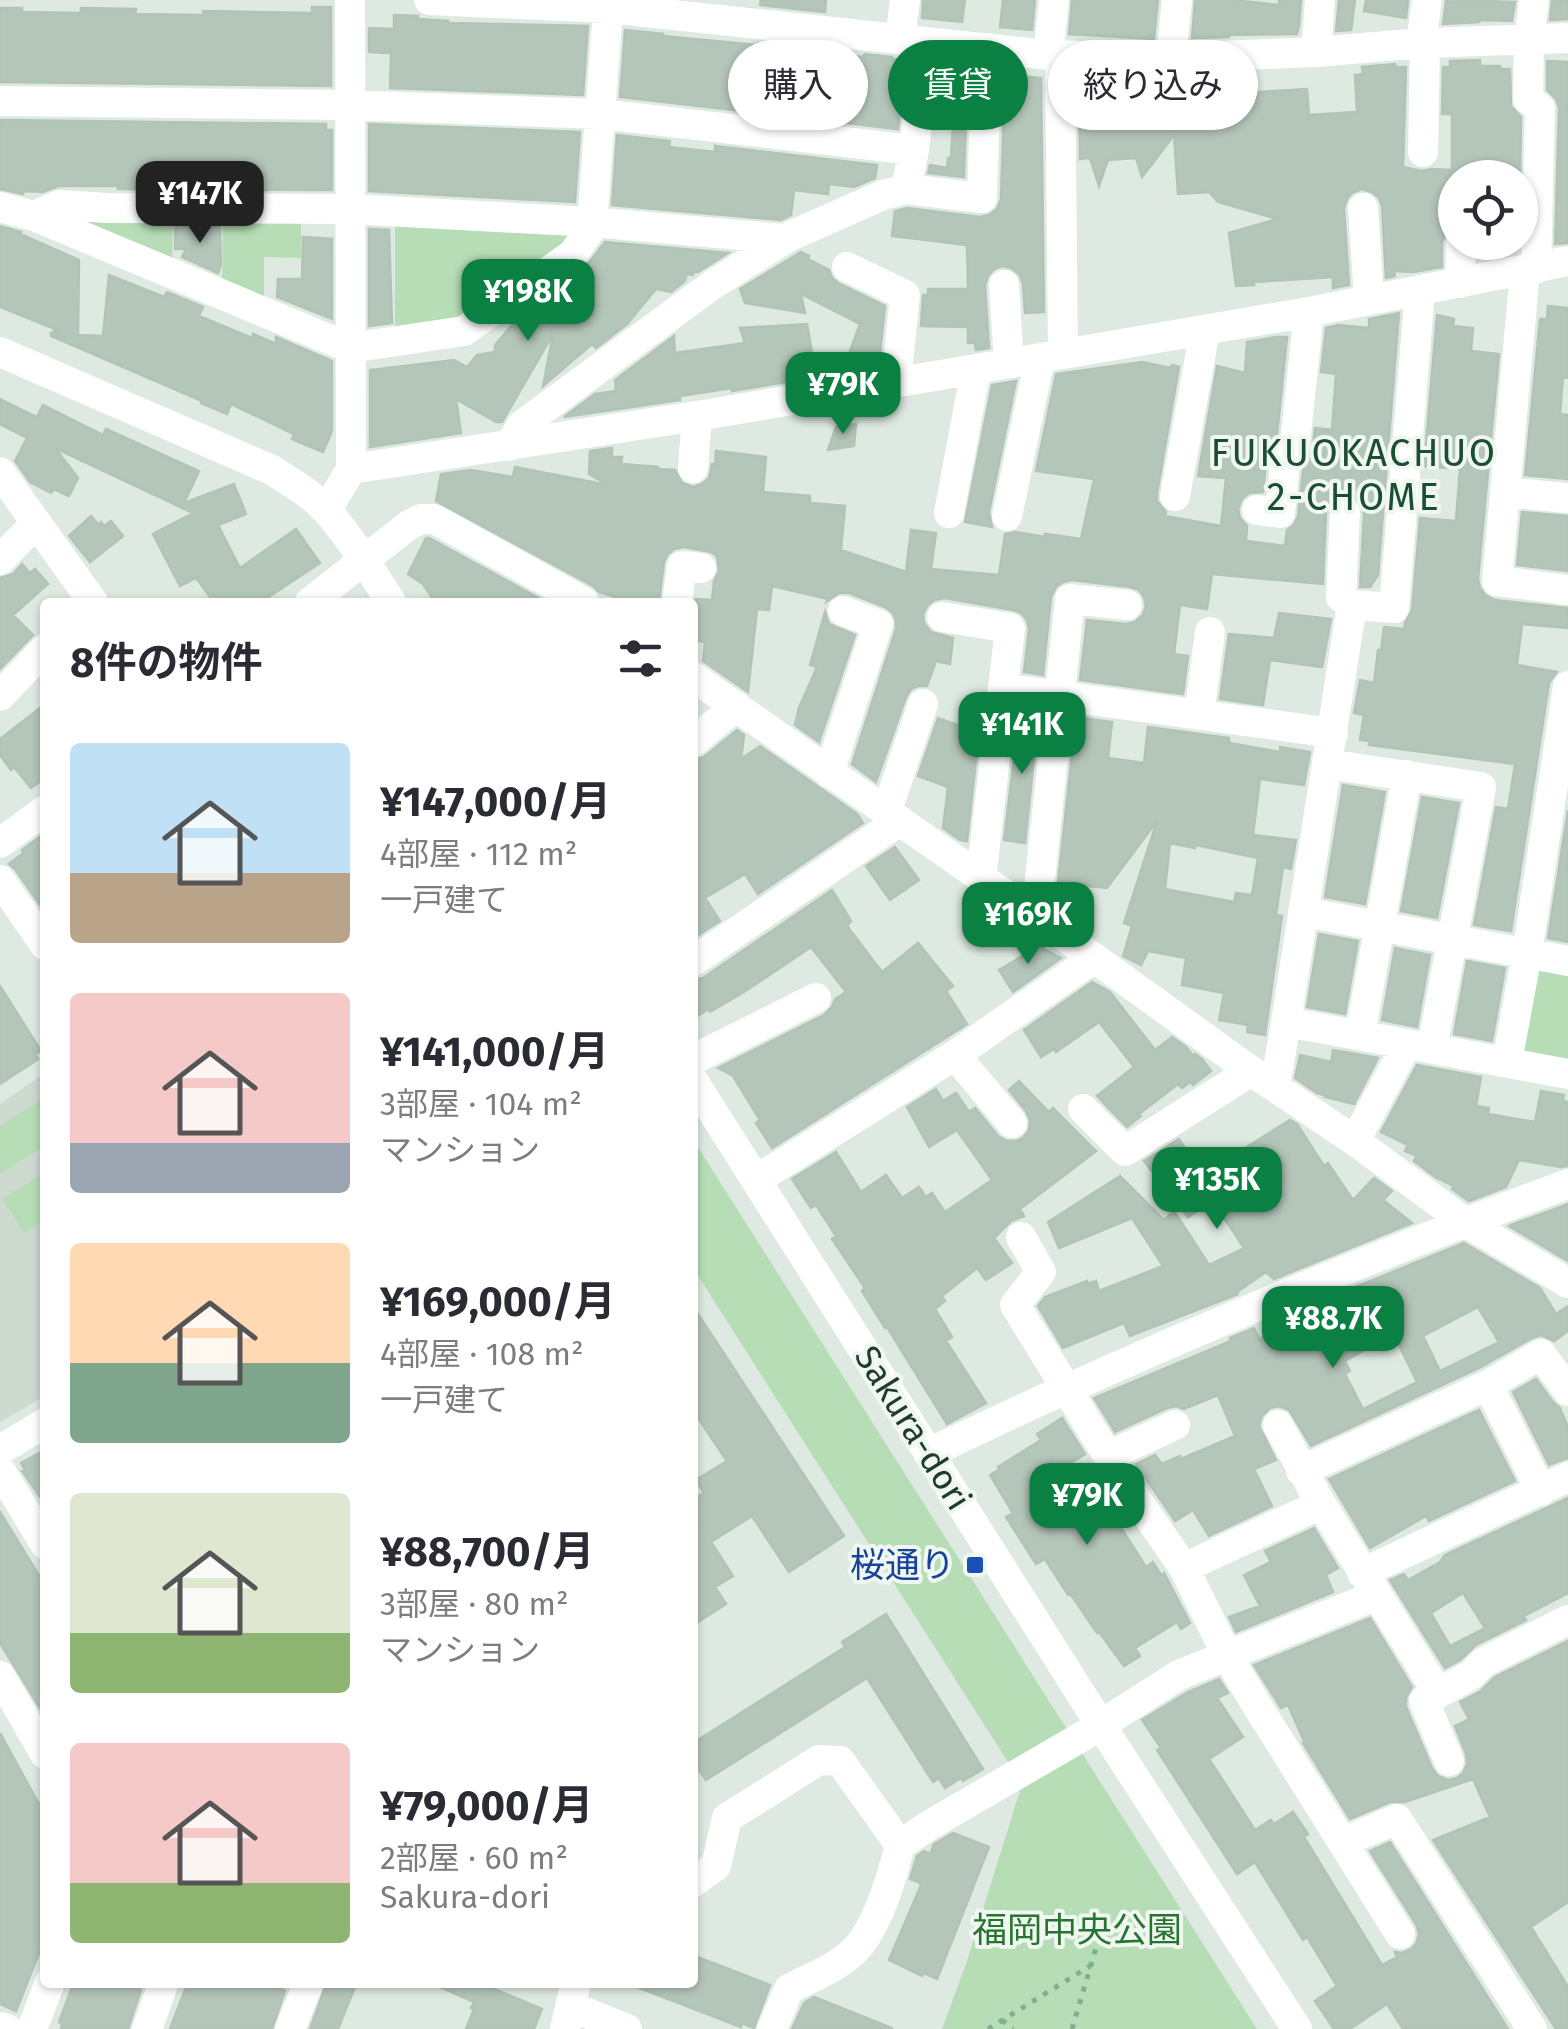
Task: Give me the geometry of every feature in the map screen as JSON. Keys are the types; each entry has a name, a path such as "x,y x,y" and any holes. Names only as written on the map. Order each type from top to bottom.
{"street":[{"path":"326,510 351,469 350,0"},
{"path":"429,0 680,8 900,40"},
{"path":"905,0 914,40"},
{"path":"1054,0 1054,40"},
{"path":"1173,40 1177,0"},
{"path":"1316,52 1320,0"},
{"path":"1423,152 1427,0"},
{"path":"1534,0 1528,99 1540,108 1530,270 1497,581 1568,590"},
{"path":"0,207 34,216 350,348 464,331 573,254 592,222 608,8"},
{"path":"1258,54 1568,38"},
{"path":"0,100 348,105 601,114 914,150"},
{"path":"906,190 914,130"},
{"path":"509,446 522,425 570,389 712,286 785,239 884,195 906,190 982,198 984,130"},
{"path":"1007,516 1037,359 1050,130"},
{"path":"34,216 59,205 350,209 592,222 785,239"},
{"path":"1363,208 1369,299"},
{"path":"1460,282 1461,260"},
{"path":"351,469 1037,359 1568,262"},
{"path":"847,267 905,295 896,382"},
{"path":"1004,284 1037,359"},
{"path":"1344,513 1341,598 1352,605 1394,608 1420,290"},
{"path":"1257,510 1280,513 1286,454 1295,443 1309,312"},
{"path":"1175,496 1205,330"},
{"path":"0,352 272,470 326,510 388,598"},
{"path":"948,513 976,369"},
{"path":"694,468 697,416"},
{"path":"0,472 88,598"},
{"path":"1505,492 1568,498"},
{"path":"315,598 421,519 434,519 577,598"},
{"path":"0,560 36,523"},
{"path":"678,598 682,566 701,568"},
{"path":"1036,916 1070,598 1128,605"},
{"path":"1083,1109 1125,1151 1263,1078 1286,1022 1352,605"},
{"path":"829,773 878,624 843,611"},
{"path":"942,617 1010,628 981,879"},
{"path":"1198,716 1210,632"},
{"path":"0,696 40,654"},
{"path":"698,680 1465,1222 1568,1283"},
{"path":"1507,1062 1568,686"},
{"path":"1003,688 1198,716 1330,748 1407,776 1481,786 1451,939 1420,1046 1355,1141"},
{"path":"698,958 892,817 924,704"},
{"path":"698,738 736,706"},
{"path":"1360,1035 1407,776"},
{"path":"0,843 40,816"},
{"path":"0,880 40,938"},
{"path":"1304,912 1568,961"},
{"path":"756,1180 955,1055 1094,958"},
{"path":"698,1057 816,998"},
{"path":"1286,1022 1568,1074"},
{"path":"955,1055 1012,1124"},
{"name":"Sakura-dori","path":"698,1088 1297,2029"},
{"path":"928,1453 1066,1389 1465,1222 1568,1184"},
{"path":"1021,1237 1041,1272 1014,1305 1108,1456 1184,1568 1228,1657 1400,1934"},
{"path":"1302,1471 1488,1384 1541,1354 1568,1391"},
{"path":"772,2029 789,1989 827,1970 856,1949 871,1926 893,1874 900,1845 1179,1675 1296,1626 1555,1484 1488,1384"},
{"path":"1278,1424 1321,1504 1438,1693"},
{"path":"0,1450 40,1426"},
{"path":"1108,1456 1175,1426"},
{"path":"0,1470 40,1524"},
{"path":"1184,1568 1321,1504"},
{"path":"1449,1760 1424,1701 1472,1676 1484,1662 1568,1620"},
{"path":"0,1676 40,1745"},
{"path":"698,1879 716,1866 727,1818 819,1760 840,1762 900,1845"},
{"path":"1343,1842 1397,1818 1532,2029"},
{"path":"32,2029 48,1988"},
{"path":"147,2029 162,1988"},
{"path":"290,2029 307,1988"},
{"path":"571,2006 627,2029"}],"path":[{"path":"1072,2029 1104,1921"},
{"path":"988,2029 1090,1966"},
{"path":"1002,2020 1013,2029"}],"shaded area":[{"path":"40,1076 40,1399 0,1422 0,1104"}],"green space":[{"path":"69,214 173,216 172,267"},
{"path":"223,217 301,218 301,258 264,257 264,307 222,288"},
{"path":"395,218 565,226 570,245 463,323 395,334"},
{"path":"1531,970 1568,971 1568,1065 1516,1055"},
{"path":"40,1101 40,1148 0,1174 0,1126"},
{"name":"福岡中央公園","path":"698,1147 1257,2029 942,2029 1022,1784 698,1276"},
{"path":"40,1175 40,1222 24,1233 2,1199"}],"building":[{"path":"761,0 826,0 825,12 760,5"},
{"path":"923,0 965,0 962,22 922,18"},
{"path":"1003,0 1035,0 1032,30 1000,27"},
{"path":"1072,0 1158,0 1154,39 1069,34"},
{"path":"1195,0 1279,5 1279,0 1301,0 1297,34 1192,38"},
{"path":"1339,0 1355,0 1351,30 1336,31"},
{"path":"1366,0 1408,0 1406,18 1364,11"},
{"path":"1552,0 1568,0 1568,19 1550,20"},
{"path":"1446,1 1515,2 1512,21 1443,24"},
{"path":"312,7 331,7 331,86 0,82 0,8 81,13 81,8 136,9 135,14 203,15 203,11 312,13"},
{"path":"394,15 448,23 588,26 583,95 390,88 391,53 369,52 369,28 394,29"},
{"path":"625,30 728,42 728,109 620,97"},
{"path":"868,54 888,57 888,128 868,126"},
{"path":"1480,60 1480,66 1510,69 1511,106 1521,117 1520,160 1452,160 1452,114 1442,114 1443,67 1450,67 1450,61"},
{"path":"1547,61 1568,62 1568,243 1555,244 1559,108 1547,90"},
{"path":"1395,64 1406,67 1403,167 1438,169 1438,260 1442,260 1442,267 1394,271 1395,276 1386,278 1382,206 1372,192 1361,189 1352,193 1344,208 1349,285 1333,288 1333,277 1236,286 1229,233 1277,219 1218,202 1209,192 1178,194 1174,135 1142,177 1136,158 1108,160 1099,186 1089,158 1080,159 1080,130 1258,130 1258,92 1307,89 1309,115 1357,112 1355,75 1363,74 1362,67"},
{"path":"1028,77 1041,78 1044,312 1025,313 1019,274 1002,266 994,269 985,285 989,348 976,350 975,343 968,343 968,327 921,326 923,295 928,295 928,289 968,289 967,245 892,236 895,211 907,208 980,217 997,209 1001,199 1003,130 1028,130"},
{"path":"0,120 326,124 326,130 332,130 332,190 59,186 23,194 0,189"},
{"path":"369,124 580,132 575,202 369,191"},
{"path":"953,130 966,130 964,177 928,173 930,165 947,168"},
{"path":"617,135 670,141 669,147 715,152 715,146 877,165 875,178 854,187 829,184 828,194 794,190 791,215 781,220 612,205"},
{"path":"0,226 79,260 78,335 103,336 109,275 164,297 167,292 203,307 199,316 252,338 253,334 276,344 276,337 332,361 332,431 323,452 231,404 227,414 51,336 61,334 0,307"},
{"path":"175,227 220,227 218,273 182,257 186,249 175,249"},
{"path":"369,229 389,230 392,323 369,326"},
{"path":"303,237 332,239 332,319 277,297 278,279 302,279"},
{"path":"605,242 728,253 693,275 687,274 685,281 671,292 656,289 627,324 596,348 592,344 543,386 553,334 502,422 456,399 461,433 370,447 370,370 454,360 467,367 477,355 495,352 495,345 523,312 584,269"},
{"path":"801,252 829,270 838,283 885,306 879,362 869,361 867,367 847,359 860,324 801,294 805,313 745,303 740,289"},
{"path":"1548,306 1568,308 1568,378 1563,377 1560,414 1568,415 1568,479 1525,475 1540,319 1547,319"},
{"path":"1399,313 1378,575 1370,587 1360,587 1362,505 1354,497 1337,496 1326,512 1323,584 1212,574 1207,609 1180,605 1174,654 1188,656 1183,694 1080,680 1087,620 1135,622 1146,606 1139,590 1072,580 1056,587 1051,597 1043,675 1024,672 1029,629 1021,613 945,598 934,600 923,615 924,623 931,632 953,638 950,664 936,661 927,686 911,689 876,782 852,764 896,629 893,613 885,607 849,593 839,593 827,601 772,586 769,610 757,609 748,692 703,661 705,642 698,641 698,599 712,600 719,571 717,556 711,552 674,549 664,562 660,598 618,598 599,592 436,501 441,474 471,470 513,477 515,467 608,485 589,474 590,451 612,448 612,457 622,457 621,464 675,470 682,483 693,487 709,478 716,451 766,457 763,492 810,496 810,503 845,506 841,550 906,572 911,530 936,533 931,569 999,575 1005,534 1081,539 1094,479 1036,471 1056,374 1142,362 1179,367 1157,501 1165,516 1221,526 1226,478 1198,476 1217,366 1245,373 1247,342 1287,337 1277,435 1267,452 1263,492 1249,493 1238,509 1247,526 1246,541 1285,546 1287,530 1298,516 1304,462 1313,446 1315,428 1332,430 1336,374 1321,372 1326,328 1369,328 1369,319"},
{"path":"1437,315 1454,319 1453,326 1473,328 1471,351 1499,354 1480,588 1495,600 1568,608 1568,628 1522,624 1517,665 1557,672 1549,683 1511,931 1474,925 1496,807 1508,809 1515,764 1369,745 1370,741 1360,740 1364,715 1354,713 1360,680 1374,683 1384,627 1404,629 1412,610 1420,518 1456,521 1460,469 1424,466"},
{"path":"807,324 816,377 564,417 595,394 616,391 615,380 674,336 675,353 745,343 740,328"},
{"path":"1016,381 989,512 992,527 965,522 992,385"},
{"path":"0,399 37,417 43,405 103,435 106,429 199,471 184,503 234,484 246,514 218,525 240,568 296,529 320,563 267,598 211,598 196,578 180,586 153,534 193,513 55,448 78,478 69,496 54,489 51,493 30,482 15,461 27,438 0,424"},
{"path":"856,424 854,446 828,450 836,427"},
{"path":"1522,512 1568,516 1568,571 1517,565"},
{"path":"91,516 99,525 111,521 123,536 90,562 69,536"},
{"path":"429,538 539,598 432,598 423,584 408,574"},
{"path":"22,564 30,573 35,569 48,584 13,615 33,635 0,669 0,578 13,574"},
{"path":"825,612 829,624 855,635 819,742 795,725 817,667 810,665"},
{"path":"1279,613 1331,619 1322,667 1270,660 1263,705 1220,699 1229,634 1274,638"},
{"path":"40,708 40,782 31,788 14,767 11,770 0,755 0,739"},
{"path":"1020,709 1039,712 1025,843 1004,840"},
{"path":"1076,717 1112,722 1108,758 1144,763 1148,727 1229,738 1229,743 1280,752 1280,747 1310,752 1304,785 1260,779 1253,835 1296,840 1291,869 1283,867 1276,915 1282,916 1265,1035 1247,1032 1248,1025 1219,1020 1224,993 1182,985 1186,958 1148,951 1141,965 1123,956 1132,926 1124,923 1157,821 1107,888 1058,883","holes":["1170,843 1195,848 1196,845 1258,858 1252,895 1236,893 1234,902 1165,889"]},
{"path":"938,718 979,733 967,841 943,828 948,787 918,776"},
{"path":"737,730 744,735 741,759 760,746 857,814 863,823 758,894 745,874 705,898 720,921 698,935 698,759"},
{"path":"1343,785 1385,792 1365,904 1325,897"},
{"path":"1422,797 1459,803 1437,918 1401,911"},
{"path":"1568,810 1568,942 1548,938"},
{"path":"40,837 40,905 9,864"},
{"path":"895,847 919,880 890,900 866,866"},
{"path":"832,890 851,921 847,926 882,972 918,943 953,986 946,991 967,1024 772,1148 733,1076 718,1068 824,1015 835,999 846,992 811,947 744,992 698,1015 698,979"},
{"path":"1319,934 1358,941 1345,1014 1307,1007"},
{"path":"1039,946 1061,958 1013,992 999,970"},
{"path":"1395,948 1430,955 1417,1027 1382,1020"},
{"path":"1467,961 1505,968 1492,1041 1454,1034"},
{"path":"1092,982 1110,992 1155,1050 1172,1037 1202,1059 1211,1071 1193,1085 1190,1082 1182,1088 1178,1084 1127,1127 1097,1096 1134,1067 1099,1022 1056,1052 1054,1049 1041,1057 1024,1030"},
{"path":"0,986 40,1052 35,1054 38,1059 0,1084"},
{"path":"1333,1050 1378,1058 1354,1104 1326,1097 1295,1078 1300,1055 1331,1062"},
{"path":"1417,1065 1481,1077 1476,1106 1489,1108 1488,1114 1535,1122 1541,1091 1564,1095 1563,1101 1568,1102 1568,1166 1519,1160 1506,1187 1469,1201 1452,1189 1454,1186 1414,1161 1417,1156 1405,1151 1408,1145 1381,1132"},
{"path":"1019,1081 1096,1151 1020,1209 1024,1216 1011,1221 994,1238 1012,1263 986,1280 977,1268 942,1296 945,1301 935,1309 952,1337 946,1341 986,1403 947,1424 862,1291 865,1288 832,1239 836,1236 816,1205 811,1208 792,1179 836,1152 861,1192 886,1175 902,1198 919,1187 926,1197 932,1193 945,1212 992,1180 957,1130 929,1147 907,1107 936,1089 943,1101 956,1093 969,1112 975,1108 998,1136 1016,1141 1029,1130 1030,1121 1009,1090"},
{"path":"1290,1120 1297,1124 1324,1166 1328,1163 1353,1200 1374,1178 1392,1191 1383,1200 1412,1223 1274,1279 1266,1272 1238,1294 1130,1336 1124,1323 1063,1348 1038,1306 1045,1297 1087,1281 1096,1281 1099,1291 1163,1266 1132,1218 1059,1248 1048,1222 1120,1176 1164,1220 1174,1211 1209,1265 1244,1248 1213,1201 1188,1217 1144,1161 1179,1139 1202,1175"},
{"path":"1568,1204 1568,1261 1509,1226 1511,1225"},
{"path":"1464,1243 1540,1288 1556,1314 1568,1306 1568,1331 1554,1341 1541,1335 1532,1338 1479,1368 1311,1446 1289,1410 1270,1408 1259,1426 1276,1460 1254,1469 1272,1506 1209,1536 1193,1510 1175,1521 1136,1464 1155,1455 1162,1464 1180,1456 1181,1459 1235,1436 1218,1395 1184,1409 1167,1408 1115,1432 1094,1398 1254,1328 1259,1339 1300,1317 1296,1311","holes":["1478,1307 1499,1342 1440,1371 1423,1336","1379,1342 1383,1350 1398,1343 1417,1382 1363,1409 1345,1374 1350,1371 1345,1361"]},
{"path":"698,1314 844,1536 789,1572 752,1516 711,1542 733,1576 715,1587 726,1604 698,1622 698,1496 704,1493 698,1479 727,1461 698,1418"},
{"path":"1536,1379 1560,1408 1568,1427 1568,1458 1549,1465 1513,1392"},
{"path":"1479,1410 1515,1481 1429,1521 1426,1516 1370,1548 1329,1479"},
{"path":"1062,1418 1085,1454 1044,1483 1065,1517 1099,1495 1101,1498 1109,1493 1121,1510 1113,1515 1146,1567 1153,1562 1161,1575 1164,1573 1190,1623 1181,1629 1177,1622 1135,1648 1140,1656 1124,1666 1045,1559 1036,1564 1006,1517 1013,1513 990,1475 1041,1440 1037,1434"},
{"path":"40,1453 40,1497 22,1471 25,1470 21,1463"},
{"path":"1568,1498 1568,1593 1476,1645 1445,1668 1390,1580 1404,1574 1408,1580 1440,1562 1445,1555","holes":["1463,1593 1485,1628 1450,1646 1431,1613"]},
{"path":"0,1512 40,1577 40,1708 0,1643"},
{"path":"1314,1528 1338,1568 1326,1575 1333,1592 1236,1632 1229,1617 1260,1606 1244,1575 1271,1562 1265,1551"},
{"path":"886,1614 983,1769 945,1788 939,1778 933,1782 867,1678 706,1780 698,1769 698,1740 845,1647 842,1642"},
{"path":"1370,1618 1412,1687 1406,1707 1432,1768 1448,1780 1463,1773 1467,1764 1455,1726 1469,1719 1460,1702 1481,1691 1495,1677 1568,1641 1568,1902 1531,1927 1568,1987 1568,2029 1556,2029 1433,1840 1490,1817 1473,1779 1405,1802 1390,1802 1350,1819 1303,1743 1288,1705 1281,1708 1254,1665"},
{"path":"1219,1679 1228,1693 1217,1698 1243,1737 1209,1759 1255,1830 1293,1812 1308,1834 1304,1837 1382,1965 1397,1957 1395,1952 1411,1949 1419,1934 1370,1851 1390,1842 1508,2029 1403,2029 1387,2004 1350,2029 1334,2029 1315,2001 1337,1986 1307,1937 1303,1940 1255,1862 1237,1874 1142,1720 1188,1692"},
{"path":"0,1733 40,1806 40,1951 16,2011 0,2004"},
{"path":"953,1833 989,1847 937,1979 889,1960 921,1885 910,1879 917,1856 924,1851 930,1854 934,1844"},
{"path":"698,1957 770,1985 754,2028 742,2023 741,2027 639,1988 698,1988"},
{"path":"72,1988 141,1990 128,2029 61,2029 59,2022"},
{"path":"186,1988 285,1991 272,2029 170,2029"},
{"path":"325,1988 355,1988 338,2029 310,2029"},
{"path":"442,1988 492,1988 542,2009 534,2029 466,2029 474,2002"},
{"path":"814,1997 892,2029 792,2029 804,2003"}],"place":[{"name":"桜通り","path":"975,1565"}],"district":[{"name":"FUKUOKACHUO 2-CHOME","path":"1354,475"}]}
